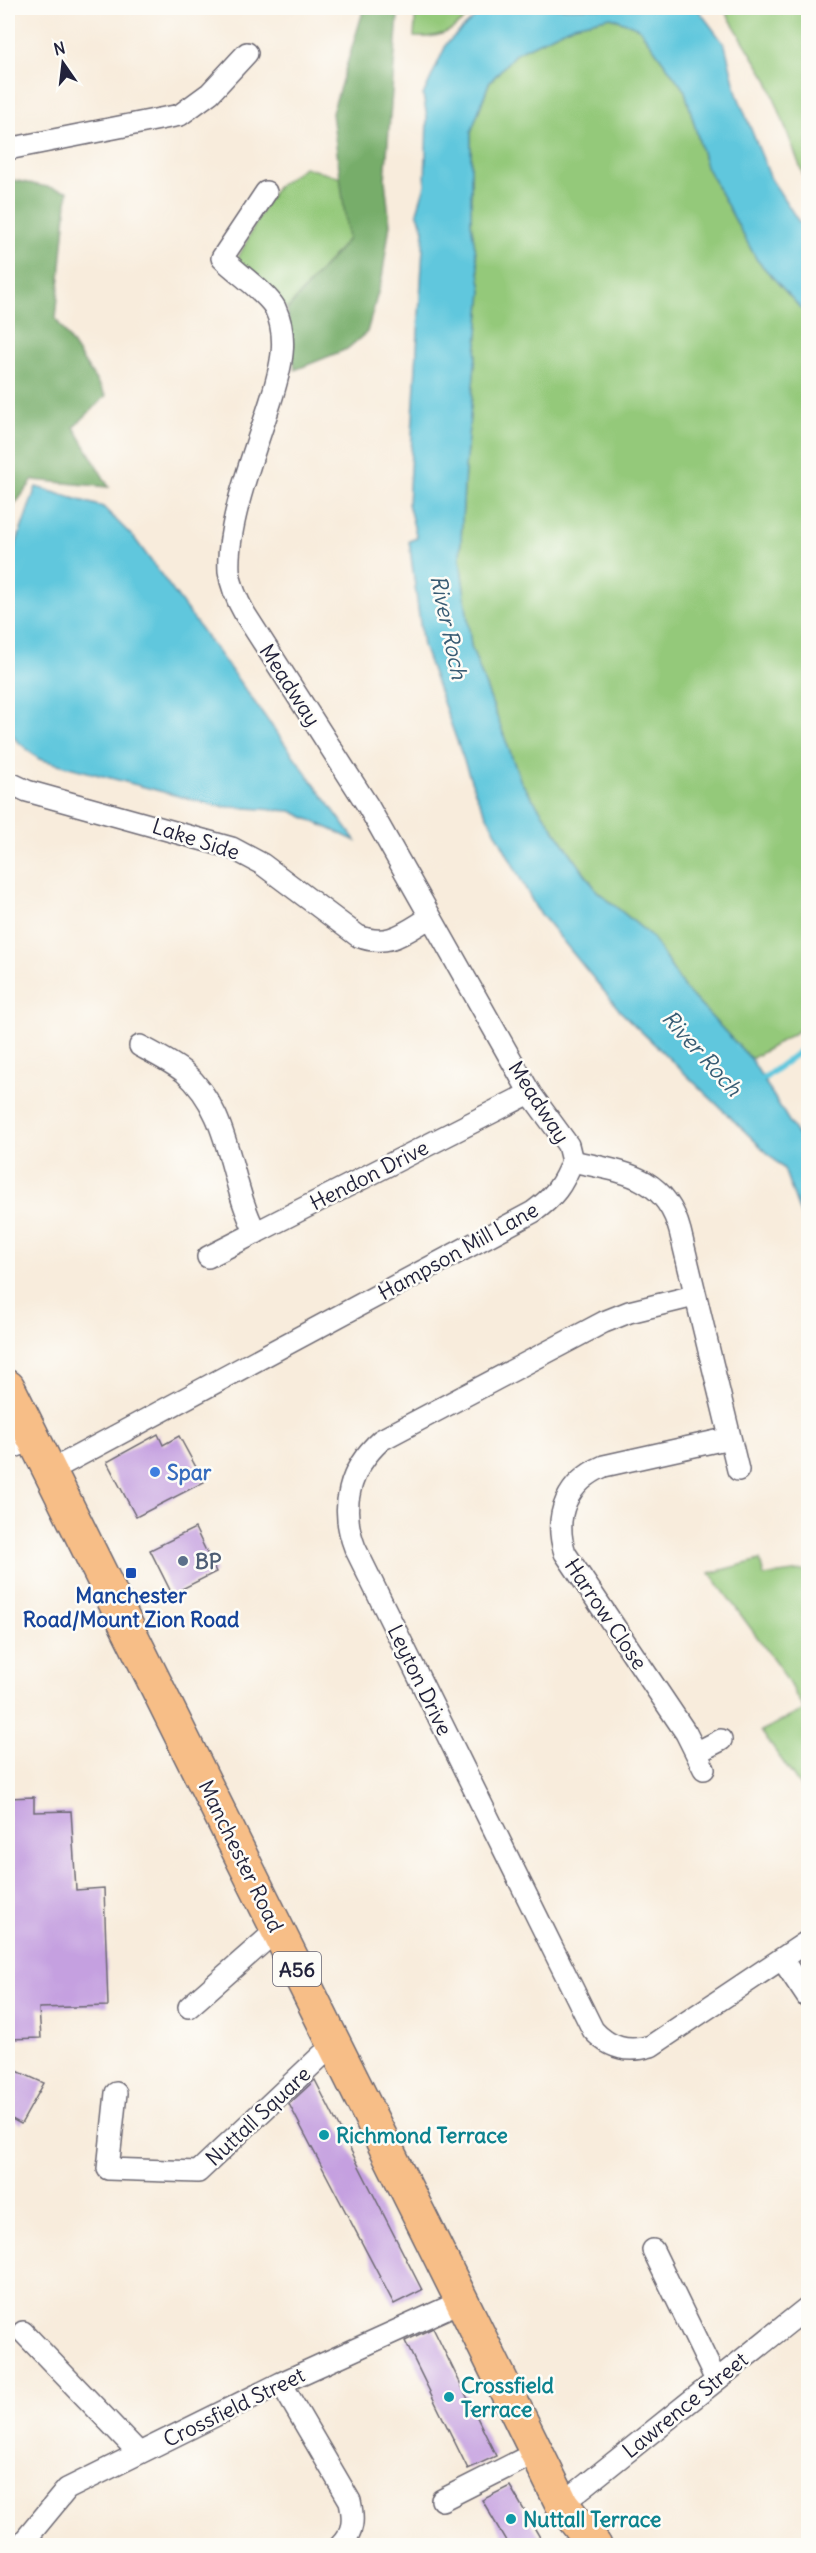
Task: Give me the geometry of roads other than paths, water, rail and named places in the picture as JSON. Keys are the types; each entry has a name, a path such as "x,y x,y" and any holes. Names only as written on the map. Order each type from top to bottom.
{"highway":[{"name":"Manchester Road","path":"8,1387 21,1444 50,1471 462,2301 535,2453 562,2505 595,2546"}],"street":[{"path":"8,149 180,115 210,93 247,53"},
{"name":"Meadway","path":"267,192 222,258 241,277 269,297 280,322 283,349 278,377 236,518 229,559 232,585 245,614 368,806 429,918 530,1093 560,1131 568,1145 572,1161"},
{"name":"Lake Side","path":"8,782 27,791 232,848 262,864 358,936 370,941 381,942 393,939 429,918"},
{"path":"140,1046 183,1072 208,1100 224,1134 245,1211 256,1233"},
{"name":"Hendon Drive","path":"208,1257 530,1093"},
{"path":"572,1161 634,1176 664,1197 677,1219 738,1470"},
{"name":"Hampson Mill Lane","path":"50,1471 533,1212 555,1196 564,1182 572,1161"},
{"name":"Leyton Drive","path":"694,1296 629,1312 604,1322 381,1440 360,1464 352,1479 347,1499 347,1521 360,1559 589,2022 599,2037 616,2048 628,2050 651,2046 808,1941"},
{"name":"Harrow Close","path":"721,1740 700,1761 686,1733 565,1553 560,1519 571,1491 593,1470 730,1438"},
{"path":"189,2007 278,1929"},
{"path":"782,1959 808,1998"},
{"name":"Nuttall Square","path":"116,2093 108,2169 198,2172 322,2055 337,2049"},
{"path":"653,2250 716,2380"},
{"name":"Crossfield Street","path":"25,2540 67,2489 281,2383 462,2301"},
{"name":"Lawrence Street","path":"562,2505 808,2307"},
{"path":"23,2332 139,2453"},
{"path":"281,2383 350,2501 354,2521 349,2536 340,2546"},
{"path":"442,2500 535,2453"}],"water":[{"name":"River Roch","path":"485,8 697,8 725,45 737,94 771,179 808,236 808,316 757,260 706,166 685,91 639,28 611,17 574,25 516,53 489,83 471,132 471,223 482,291 465,468 460,558 471,646 521,782 597,891 651,936 685,989 751,1059 806,1149 808,1153 808,1236 784,1169 621,1012 536,908 477,797 423,646 409,541 417,538 408,504 424,230 417,212 425,185 427,117 423,95 447,43"},
{"path":"36,487 103,507 135,539 356,841 291,811 216,806 39,759 16,740 8,727 8,567"}],"waterway":[{"path":"759,1082 808,1045"}],"place":[{"name":"Spar","path":"155,1472"},
{"name":"BP","path":"183,1561"},
{"name":"Manchester Road/Mount Zion Road","path":"131,1573"},
{"name":"Richmond Terrace","path":"324,2135"},
{"name":"Crossfield Terrace","path":"449,2397"},
{"name":"Nuttall Terrace","path":"511,2519"}]}
